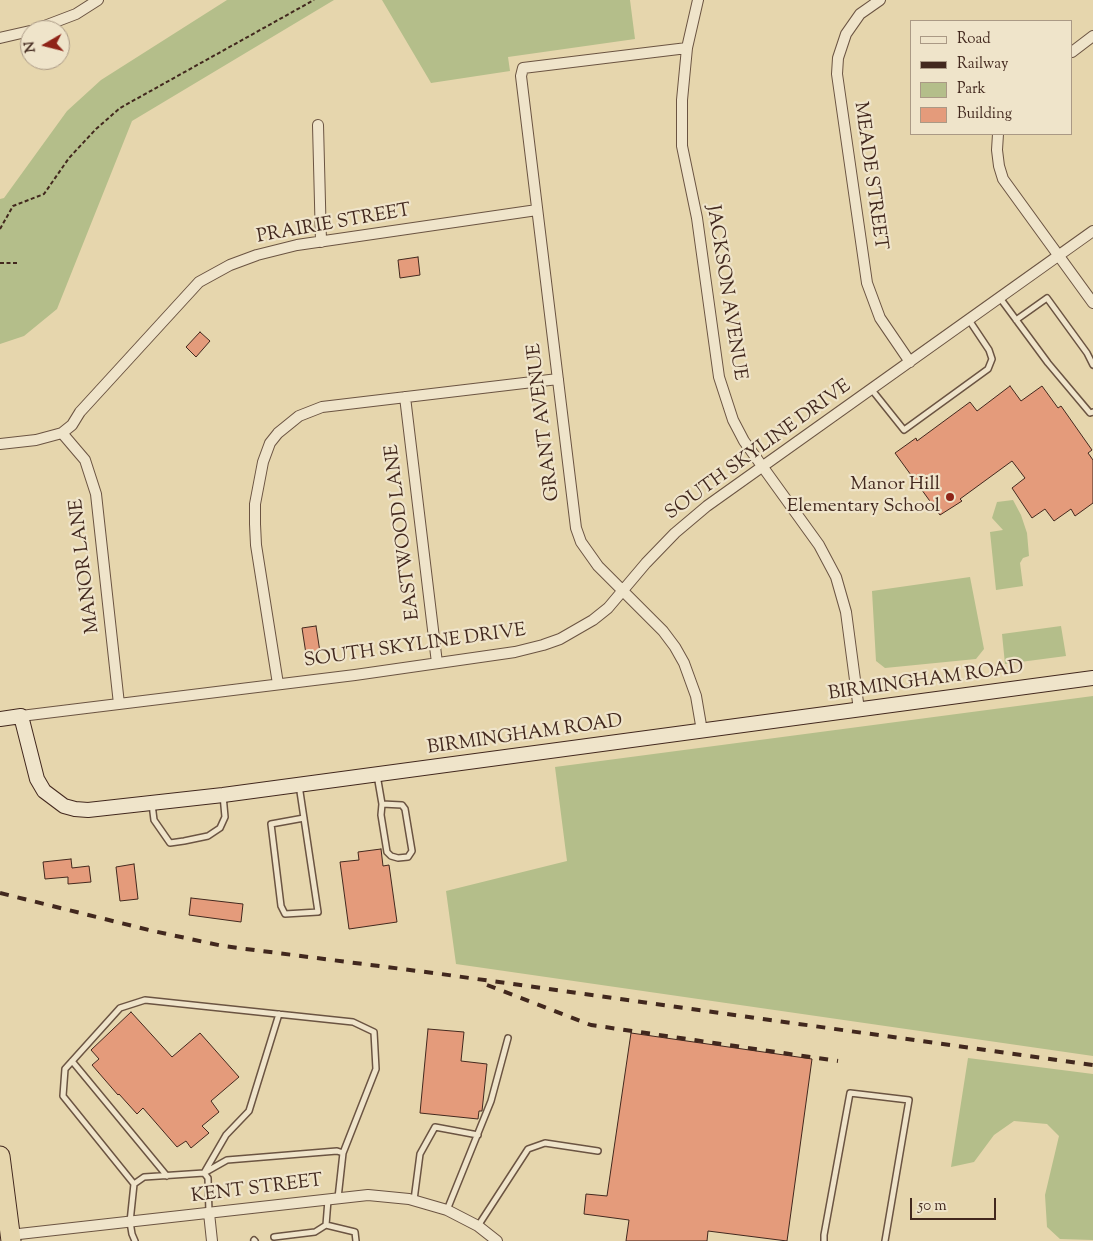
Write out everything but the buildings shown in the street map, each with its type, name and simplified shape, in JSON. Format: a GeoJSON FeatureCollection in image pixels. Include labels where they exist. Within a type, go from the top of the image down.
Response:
{"type":"FeatureCollection","features":[{"type":"Feature","properties":{"kind":"highway"},"geometry":{"type":"LineString","coordinates":[[0,1156],[9,1237]]}},
{"type":"Feature","properties":{"kind":"street","name":"JACKSON AVENUE"},"geometry":{"type":"LineString","coordinates":[[698,0],[687,48],[682,100],[682,146],[697,218],[719,377],[733,420],[744,441],[819,545],[836,577],[846,612],[859,710]]}},
{"type":"Feature","properties":{"kind":"street","name":"MEADE STREET"},"geometry":{"type":"LineString","coordinates":[[880,0],[860,14],[846,34],[838,58],[837,74],[867,283],[880,318],[910,362]]}},
{"type":"Feature","properties":{"kind":"street"},"geometry":{"type":"LineString","coordinates":[[60,20],[76,14],[96,1]]}},
{"type":"Feature","properties":{"kind":"street"},"geometry":{"type":"LineString","coordinates":[[0,38],[20,33]]}},
{"type":"Feature","properties":{"kind":"street"},"geometry":{"type":"LineString","coordinates":[[1073,51],[1093,36]]}},
{"type":"Feature","properties":{"kind":"street","name":"GRANT AVENUE"},"geometry":{"type":"LineString","coordinates":[[687,48],[522,68],[521,76],[576,528],[588,555],[663,631],[684,663],[696,696],[702,731]]}},
{"type":"Feature","properties":{"kind":"street"},"geometry":{"type":"LineString","coordinates":[[318,125],[321,242]]}},
{"type":"Feature","properties":{"kind":"street"},"geometry":{"type":"LineString","coordinates":[[998,135],[997,150],[1003,179],[1093,303]]}},
{"type":"Feature","properties":{"kind":"street","name":"PRAIRIE STREET"},"geometry":{"type":"LineString","coordinates":[[62,432],[72,424],[80,412],[199,282],[243,259],[297,245],[537,210]]}},
{"type":"Feature","properties":{"kind":"street","name":"SOUTH SKYLINE DRIVE"},"geometry":{"type":"LineString","coordinates":[[21,716],[515,652],[560,639],[593,620],[608,608],[646,562],[675,533],[707,506],[1093,231]]}},
{"type":"Feature","properties":{"kind":"street"},"geometry":{"type":"LineString","coordinates":[[278,684],[256,545],[255,504],[263,462],[270,443],[278,433],[300,416],[314,409],[558,379]]}},
{"type":"Feature","properties":{"kind":"street","name":"EASTWOOD LANE"},"geometry":{"type":"LineString","coordinates":[[405,397],[436,663]]}},
{"type":"Feature","properties":{"kind":"street"},"geometry":{"type":"LineString","coordinates":[[0,444],[36,440],[62,432]]}},
{"type":"Feature","properties":{"kind":"street","name":"MANOR LANE"},"geometry":{"type":"LineString","coordinates":[[62,432],[85,460],[96,494],[119,704]]}},
{"type":"Feature","properties":{"kind":"street","name":"BIRMINGHAM ROAD"},"geometry":{"type":"LineString","coordinates":[[21,716],[37,779],[44,791],[64,806],[75,810],[88,810],[223,795],[1093,678]]}},
{"type":"Feature","properties":{"kind":"street"},"geometry":{"type":"LineString","coordinates":[[0,719],[21,716]]}},
{"type":"Feature","properties":{"kind":"street","name":"KENT STREET"},"geometry":{"type":"LineString","coordinates":[[9,1237],[368,1195],[414,1200],[447,1210],[478,1226],[497,1241]]}},
{"type":"Feature","properties":{"kind":"street"},"geometry":{"type":"LineString","coordinates":[[209,1213],[212,1241]]}},
{"type":"Feature","properties":{"kind":"lane"},"geometry":{"type":"LineString","coordinates":[[1000,298],[1048,363],[1090,413],[1093,412]]}},
{"type":"Feature","properties":{"kind":"lane"},"geometry":{"type":"LineString","coordinates":[[1016,320],[1047,298],[1087,353],[1093,365]]}},
{"type":"Feature","properties":{"kind":"lane"},"geometry":{"type":"LineString","coordinates":[[872,390],[904,430],[988,369],[992,359],[989,350],[969,320]]}},
{"type":"Feature","properties":{"kind":"lane"},"geometry":{"type":"LineString","coordinates":[[377,774],[387,852],[398,858],[408,857],[412,851],[406,810],[402,805],[382,804]]}},
{"type":"Feature","properties":{"kind":"lane"},"geometry":{"type":"LineString","coordinates":[[299,785],[304,818],[318,912],[285,914],[280,906],[271,824],[304,818]]}},
{"type":"Feature","properties":{"kind":"lane"},"geometry":{"type":"LineString","coordinates":[[152,803],[154,820],[170,843],[184,842],[208,836],[220,828],[225,817],[223,795]]}},
{"type":"Feature","properties":{"kind":"lane"},"geometry":{"type":"LineString","coordinates":[[135,1241],[130,1222],[134,1184],[63,1096],[65,1069],[120,1008],[145,1000],[353,1022],[374,1032],[376,1069],[343,1153],[326,1225],[315,1232],[274,1237]]}},
{"type":"Feature","properties":{"kind":"lane"},"geometry":{"type":"LineString","coordinates":[[204,1173],[226,1135],[249,1111],[279,1014]]}},
{"type":"Feature","properties":{"kind":"lane"},"geometry":{"type":"LineString","coordinates":[[447,1210],[491,1101],[508,1038]]}},
{"type":"Feature","properties":{"kind":"lane"},"geometry":{"type":"LineString","coordinates":[[72,1061],[166,1176]]}},
{"type":"Feature","properties":{"kind":"lane"},"geometry":{"type":"LineString","coordinates":[[824,1241],[850,1093],[909,1100],[885,1241]]}},
{"type":"Feature","properties":{"kind":"lane"},"geometry":{"type":"LineString","coordinates":[[414,1200],[420,1154],[435,1127],[478,1135]]}},
{"type":"Feature","properties":{"kind":"lane"},"geometry":{"type":"LineString","coordinates":[[478,1226],[528,1149],[545,1143],[598,1151]]}},
{"type":"Feature","properties":{"kind":"lane"},"geometry":{"type":"LineString","coordinates":[[134,1184],[144,1178],[204,1173],[227,1160],[337,1151],[343,1153]]}},
{"type":"Feature","properties":{"kind":"lane"},"geometry":{"type":"LineString","coordinates":[[204,1173],[208,1178],[209,1213]]}},
{"type":"Feature","properties":{"kind":"lane"},"geometry":{"type":"LineString","coordinates":[[326,1225],[355,1232],[356,1241]]}},
{"type":"Feature","properties":{"kind":"path"},"geometry":{"type":"LineString","coordinates":[[0,229],[13,206],[44,194],[69,158],[96,129],[120,108],[314,0]]}},
{"type":"Feature","properties":{"kind":"path"},"geometry":{"type":"LineString","coordinates":[[0,263],[18,263]]}},
{"type":"Feature","properties":{"kind":"green space"},"geometry":{"type":"Polygon","coordinates":[[[227,0],[334,0],[132,121],[57,309],[24,336],[0,344],[0,199],[4,198],[67,111],[101,80],[227,0]]]}},
{"type":"Feature","properties":{"kind":"green space"},"geometry":{"type":"Polygon","coordinates":[[[382,0],[630,0],[635,39],[508,57],[510,71],[431,83],[382,0]]]}},
{"type":"Feature","properties":{"kind":"green space"},"geometry":{"type":"Polygon","coordinates":[[[1013,500],[1021,515],[1027,533],[1029,556],[1023,558],[1020,563],[1023,586],[996,590],[990,532],[1003,530],[992,518],[997,502],[1013,500]]]}},
{"type":"Feature","properties":{"kind":"green space"},"geometry":{"type":"Polygon","coordinates":[[[970,577],[984,649],[976,659],[885,668],[876,661],[872,591],[970,577]]]}},
{"type":"Feature","properties":{"kind":"green space"},"geometry":{"type":"Polygon","coordinates":[[[1061,626],[1066,656],[1005,664],[1002,634],[1061,626]]]}},
{"type":"Feature","properties":{"kind":"green space"},"geometry":{"type":"Polygon","coordinates":[[[1093,696],[1093,1056],[456,964],[446,891],[567,861],[555,767],[1093,696]]]}},
{"type":"Feature","properties":{"kind":"green space"},"geometry":{"type":"Polygon","coordinates":[[[968,1058],[1093,1074],[1093,1240],[1060,1239],[1047,1227],[1045,1195],[1059,1136],[1047,1124],[1014,1121],[994,1135],[974,1162],[951,1167],[968,1058]]]}},
{"type":"Feature","properties":{"kind":"railway"},"geometry":{"type":"LineString","coordinates":[[0,893],[153,931],[223,946],[441,974],[1093,1065]]}},
{"type":"Feature","properties":{"kind":"railway"},"geometry":{"type":"LineString","coordinates":[[487,985],[591,1025],[838,1061]]}},
{"type":"Feature","properties":{"kind":"place","name":"Manor Hill Elementary School"},"geometry":{"type":"Point","coordinates":[950,497]}}]}
